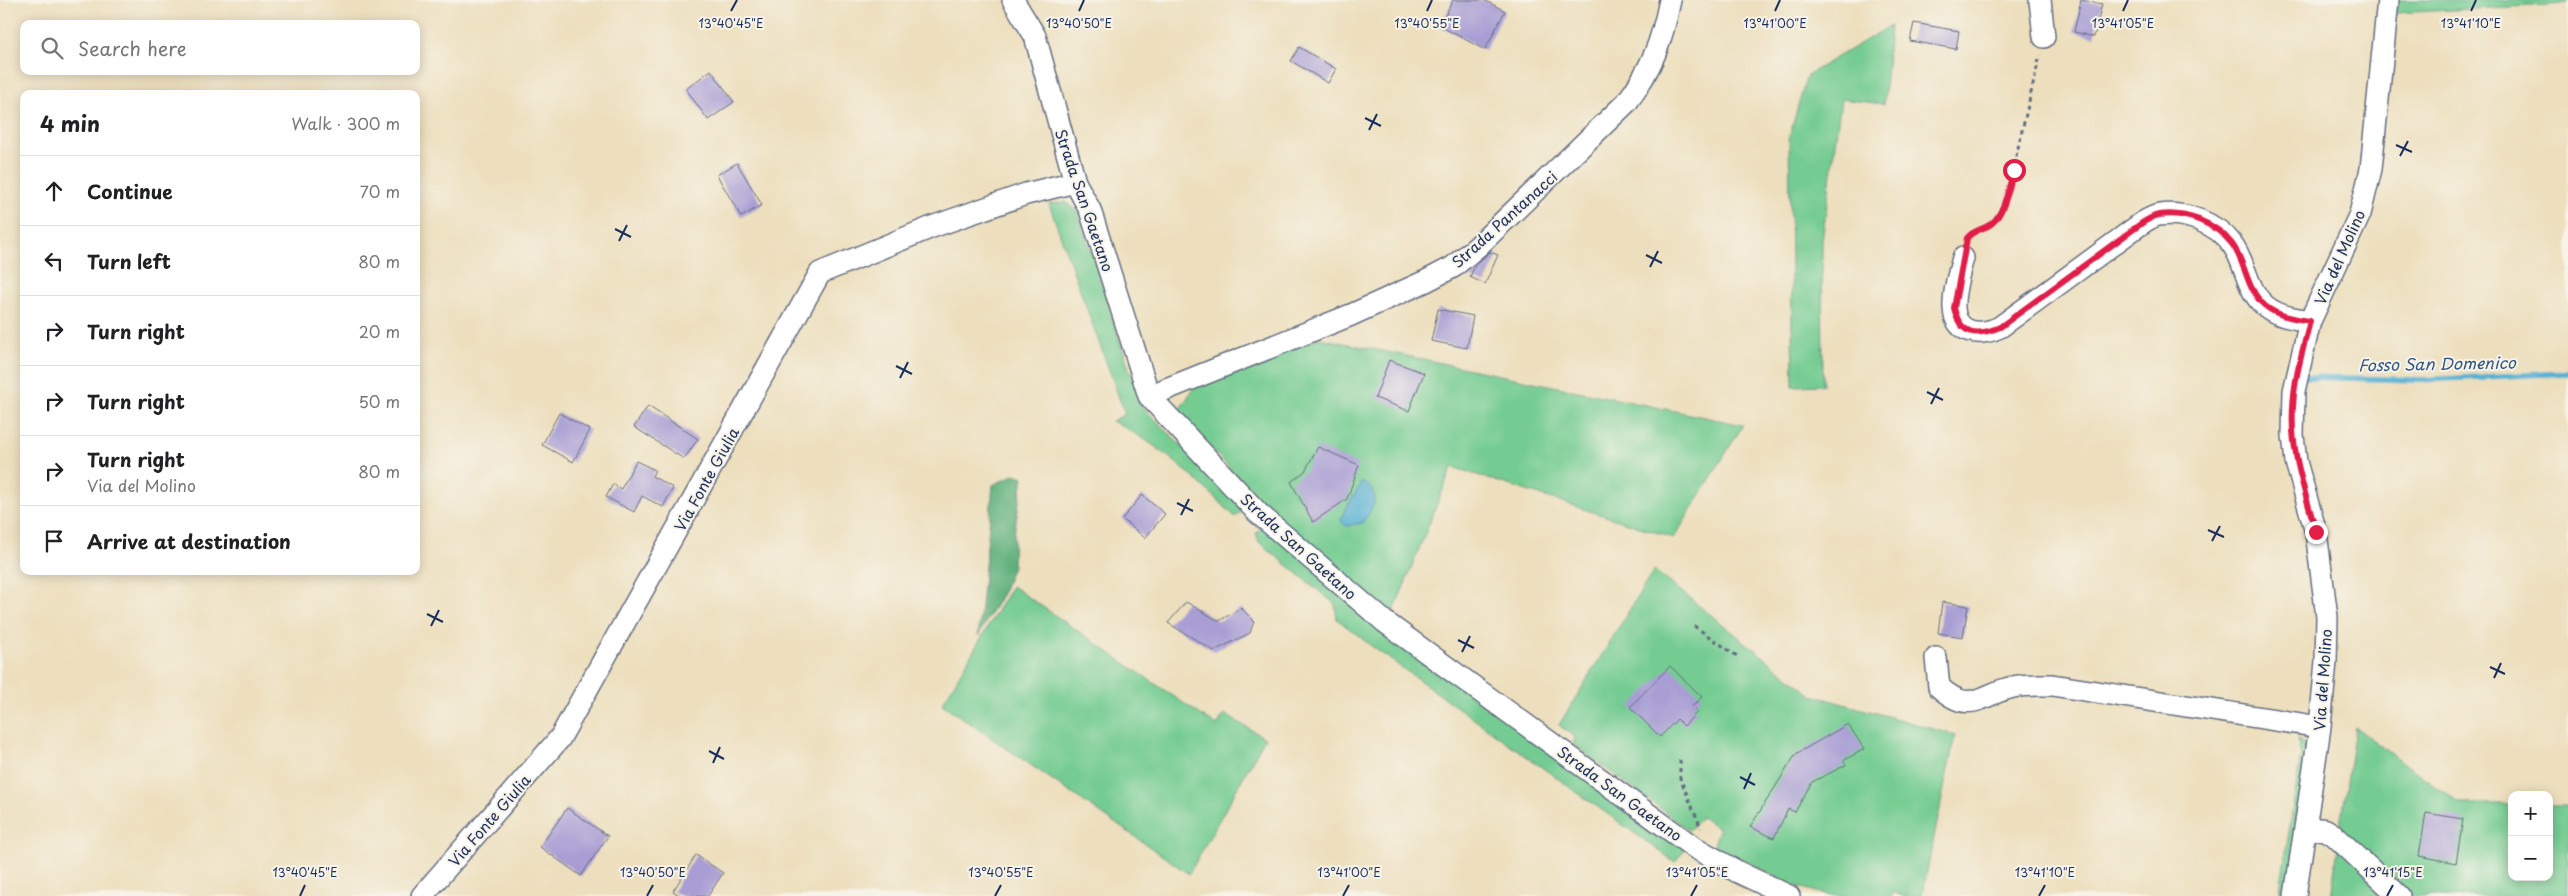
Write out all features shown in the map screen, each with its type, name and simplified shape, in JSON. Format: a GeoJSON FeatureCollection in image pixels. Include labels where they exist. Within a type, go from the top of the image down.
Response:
{"type":"FeatureCollection","features":[{"type":"Feature","properties":{"kind":"street","name":"Strada San Gaetano"},"geometry":{"type":"LineString","coordinates":[[1013,0],[1034,36],[1075,182],[1090,210],[1149,396],[1258,513],[1385,622],[1692,846],[1738,872],[1789,896]]}},
{"type":"Feature","properties":{"kind":"street","name":"Strada Pantanacci"},"geometry":{"type":"LineString","coordinates":[[1149,396],[1351,315],[1453,267],[1506,220],[1627,102],[1644,80],[1656,56],[1670,0]]}},
{"type":"Feature","properties":{"kind":"street"},"geometry":{"type":"LineString","coordinates":[[2040,0],[2044,37]]}},
{"type":"Feature","properties":{"kind":"street","name":"Via del Molino"},"geometry":{"type":"LineString","coordinates":[[2295,896],[2320,727],[2326,661],[2326,617],[2316,532],[2296,462],[2293,435],[2294,391],[2310,321],[2360,214],[2370,169],[2388,0]]}},
{"type":"Feature","properties":{"kind":"street","name":"Via Fonte Giulia"},"geometry":{"type":"LineString","coordinates":[[422,896],[560,738],[820,273],[932,227],[1026,194],[1075,182]]}},
{"type":"Feature","properties":{"kind":"street"},"geometry":{"type":"LineString","coordinates":[[1962,258],[1954,308],[1956,319],[1965,330],[1976,333],[1988,332],[2000,327],[2142,223],[2157,215],[2191,217],[2215,228],[2232,244],[2252,290],[2272,312],[2310,321]]}},
{"type":"Feature","properties":{"kind":"street"},"geometry":{"type":"LineString","coordinates":[[1936,658],[1939,687],[1948,695],[1960,700],[1972,702],[1981,700],[2013,687],[2052,685],[2320,727]]}},
{"type":"Feature","properties":{"kind":"street"},"geometry":{"type":"LineString","coordinates":[[2305,827],[2326,830],[2334,835],[2399,896]]}},
{"type":"Feature","properties":{"kind":"path"},"geometry":{"type":"LineString","coordinates":[[1962,258],[1967,238],[1975,230],[1990,225],[1999,213],[2007,194],[2044,37]]}},
{"type":"Feature","properties":{"kind":"path"},"geometry":{"type":"LineString","coordinates":[[1694,626],[1736,656]]}},
{"type":"Feature","properties":{"kind":"path"},"geometry":{"type":"LineString","coordinates":[[1680,760],[1680,778],[1704,833]]}},
{"type":"Feature","properties":{"kind":"green space"},"geometry":{"type":"Polygon","coordinates":[[[2397,0],[2568,0],[2568,4],[2395,13],[2397,0]]]}},
{"type":"Feature","properties":{"kind":"green space"},"geometry":{"type":"Polygon","coordinates":[[[1890,26],[1884,104],[1841,99],[1822,241],[1823,385],[1793,386],[1789,138],[1807,75],[1890,26]]]}},
{"type":"Feature","properties":{"kind":"green space"},"geometry":{"type":"Polygon","coordinates":[[[1066,202],[1078,213],[1141,405],[1244,509],[1235,517],[1192,476],[1162,452],[1130,430],[1112,421],[1125,414],[1049,204],[1066,202]]]}},
{"type":"Feature","properties":{"kind":"green space"},"geometry":{"type":"Polygon","coordinates":[[[1319,338],[1743,425],[1674,538],[1452,467],[1392,616],[1266,506],[1177,413],[1196,385],[1319,338]]]}},
{"type":"Feature","properties":{"kind":"green space"},"geometry":{"type":"Polygon","coordinates":[[[1015,474],[1023,477],[1014,534],[1013,566],[1004,590],[978,636],[993,485],[1015,474]]]}},
{"type":"Feature","properties":{"kind":"green space"},"geometry":{"type":"Polygon","coordinates":[[[1263,526],[1685,849],[1675,862],[1374,648],[1337,619],[1335,604],[1259,542],[1256,533],[1263,526]]]}},
{"type":"Feature","properties":{"kind":"green space"},"geometry":{"type":"Polygon","coordinates":[[[1654,570],[1812,695],[1955,735],[1922,896],[1902,896],[1893,892],[1892,896],[1831,896],[1792,885],[1714,845],[1719,829],[1702,817],[1689,830],[1573,744],[1575,738],[1559,725],[1654,570]]]}},
{"type":"Feature","properties":{"kind":"green space"},"geometry":{"type":"Polygon","coordinates":[[[1012,586],[1217,726],[1224,714],[1265,738],[1189,874],[942,704],[1012,586]]]}},
{"type":"Feature","properties":{"kind":"green space"},"geometry":{"type":"Polygon","coordinates":[[[2355,727],[2460,804],[2508,804],[2508,881],[2553,881],[2553,805],[2568,805],[2568,896],[2331,896],[2355,727]]]}},
{"type":"Feature","properties":{"kind":"green space"},"geometry":{"type":"Polygon","coordinates":[[[2297,739],[2308,747],[2287,896],[2279,896],[2301,755],[2297,739]]]}},
{"type":"Feature","properties":{"kind":"water"},"geometry":{"type":"Polygon","coordinates":[[[1361,482],[1372,490],[1374,495],[1373,506],[1362,523],[1346,526],[1341,521],[1347,506],[1361,482]]]}},
{"type":"Feature","properties":{"kind":"building"},"geometry":{"type":"Polygon","coordinates":[[[1453,0],[1484,0],[1505,11],[1485,50],[1440,26],[1453,0]]]}},
{"type":"Feature","properties":{"kind":"building"},"geometry":{"type":"Polygon","coordinates":[[[2081,0],[2102,4],[2094,37],[2074,32],[2081,0]]]}},
{"type":"Feature","properties":{"kind":"building"},"geometry":{"type":"Polygon","coordinates":[[[1914,23],[1959,31],[1956,49],[1910,41],[1914,23]]]}},
{"type":"Feature","properties":{"kind":"building"},"geometry":{"type":"Polygon","coordinates":[[[1299,47],[1336,69],[1328,83],[1291,61],[1299,47]]]}},
{"type":"Feature","properties":{"kind":"building"},"geometry":{"type":"Polygon","coordinates":[[[711,70],[734,102],[708,120],[686,89],[711,70]]]}},
{"type":"Feature","properties":{"kind":"building"},"geometry":{"type":"Polygon","coordinates":[[[737,163],[762,205],[741,217],[717,175],[737,163]]]}},
{"type":"Feature","properties":{"kind":"building"},"geometry":{"type":"Polygon","coordinates":[[[1490,252],[1498,255],[1485,284],[1470,277],[1475,265],[1490,252]]]}},
{"type":"Feature","properties":{"kind":"building"},"geometry":{"type":"Polygon","coordinates":[[[1438,309],[1473,316],[1467,348],[1431,341],[1438,309]]]}},
{"type":"Feature","properties":{"kind":"building"},"geometry":{"type":"Polygon","coordinates":[[[1389,360],[1424,373],[1409,411],[1375,398],[1389,360]]]}},
{"type":"Feature","properties":{"kind":"building"},"geometry":{"type":"Polygon","coordinates":[[[648,406],[698,439],[684,459],[634,427],[648,406]]]}},
{"type":"Feature","properties":{"kind":"building"},"geometry":{"type":"Polygon","coordinates":[[[559,413],[590,430],[573,462],[542,445],[559,413]]]}},
{"type":"Feature","properties":{"kind":"building"},"geometry":{"type":"Polygon","coordinates":[[[1318,447],[1359,465],[1347,499],[1313,522],[1291,482],[1305,471],[1318,447]]]}},
{"type":"Feature","properties":{"kind":"building"},"geometry":{"type":"Polygon","coordinates":[[[636,461],[655,470],[652,476],[673,488],[663,507],[642,496],[634,512],[606,497],[613,484],[621,489],[636,461]]]}},
{"type":"Feature","properties":{"kind":"building"},"geometry":{"type":"Polygon","coordinates":[[[1142,495],[1165,514],[1145,538],[1122,519],[1142,495]]]}},
{"type":"Feature","properties":{"kind":"building"},"geometry":{"type":"Polygon","coordinates":[[[1186,602],[1219,621],[1241,608],[1254,621],[1250,633],[1214,651],[1168,623],[1186,602]]]}},
{"type":"Feature","properties":{"kind":"building"},"geometry":{"type":"Polygon","coordinates":[[[1942,602],[1968,606],[1963,637],[1938,633],[1942,602]]]}},
{"type":"Feature","properties":{"kind":"building"},"geometry":{"type":"Polygon","coordinates":[[[1670,666],[1702,697],[1692,707],[1697,712],[1684,726],[1677,719],[1660,737],[1630,707],[1670,666]]]}},
{"type":"Feature","properties":{"kind":"building"},"geometry":{"type":"Polygon","coordinates":[[[1848,724],[1864,749],[1843,761],[1846,765],[1812,782],[1795,812],[1788,809],[1774,838],[1750,827],[1796,754],[1848,724]]]}},
{"type":"Feature","properties":{"kind":"building"},"geometry":{"type":"Polygon","coordinates":[[[567,808],[608,836],[581,876],[540,847],[567,808]]]}},
{"type":"Feature","properties":{"kind":"building"},"geometry":{"type":"Polygon","coordinates":[[[2426,813],[2463,819],[2456,863],[2419,856],[2426,813]]]}},
{"type":"Feature","properties":{"kind":"building"},"geometry":{"type":"Polygon","coordinates":[[[696,855],[723,873],[708,896],[681,896],[673,891],[696,855]]]}},
{"type":"Feature","properties":{"kind":"waterway","name":"Fosso San Domenico"},"geometry":{"type":"LineString","coordinates":[[2306,377],[2419,380],[2568,373]]}},
{"type":"Feature","properties":{"kind":"route"},"geometry":{"type":"LineString","coordinates":[[2014,170],[1999,213],[1990,225],[1975,230],[1967,238],[1954,308],[1956,319],[1965,330],[1976,333],[1988,332],[2000,327],[2142,223],[2157,215],[2175,214],[2191,217],[2215,228],[2232,244],[2252,290],[2261,302],[2272,312],[2310,321],[2294,391],[2292,409],[2296,462],[2316,532]]}}]}
